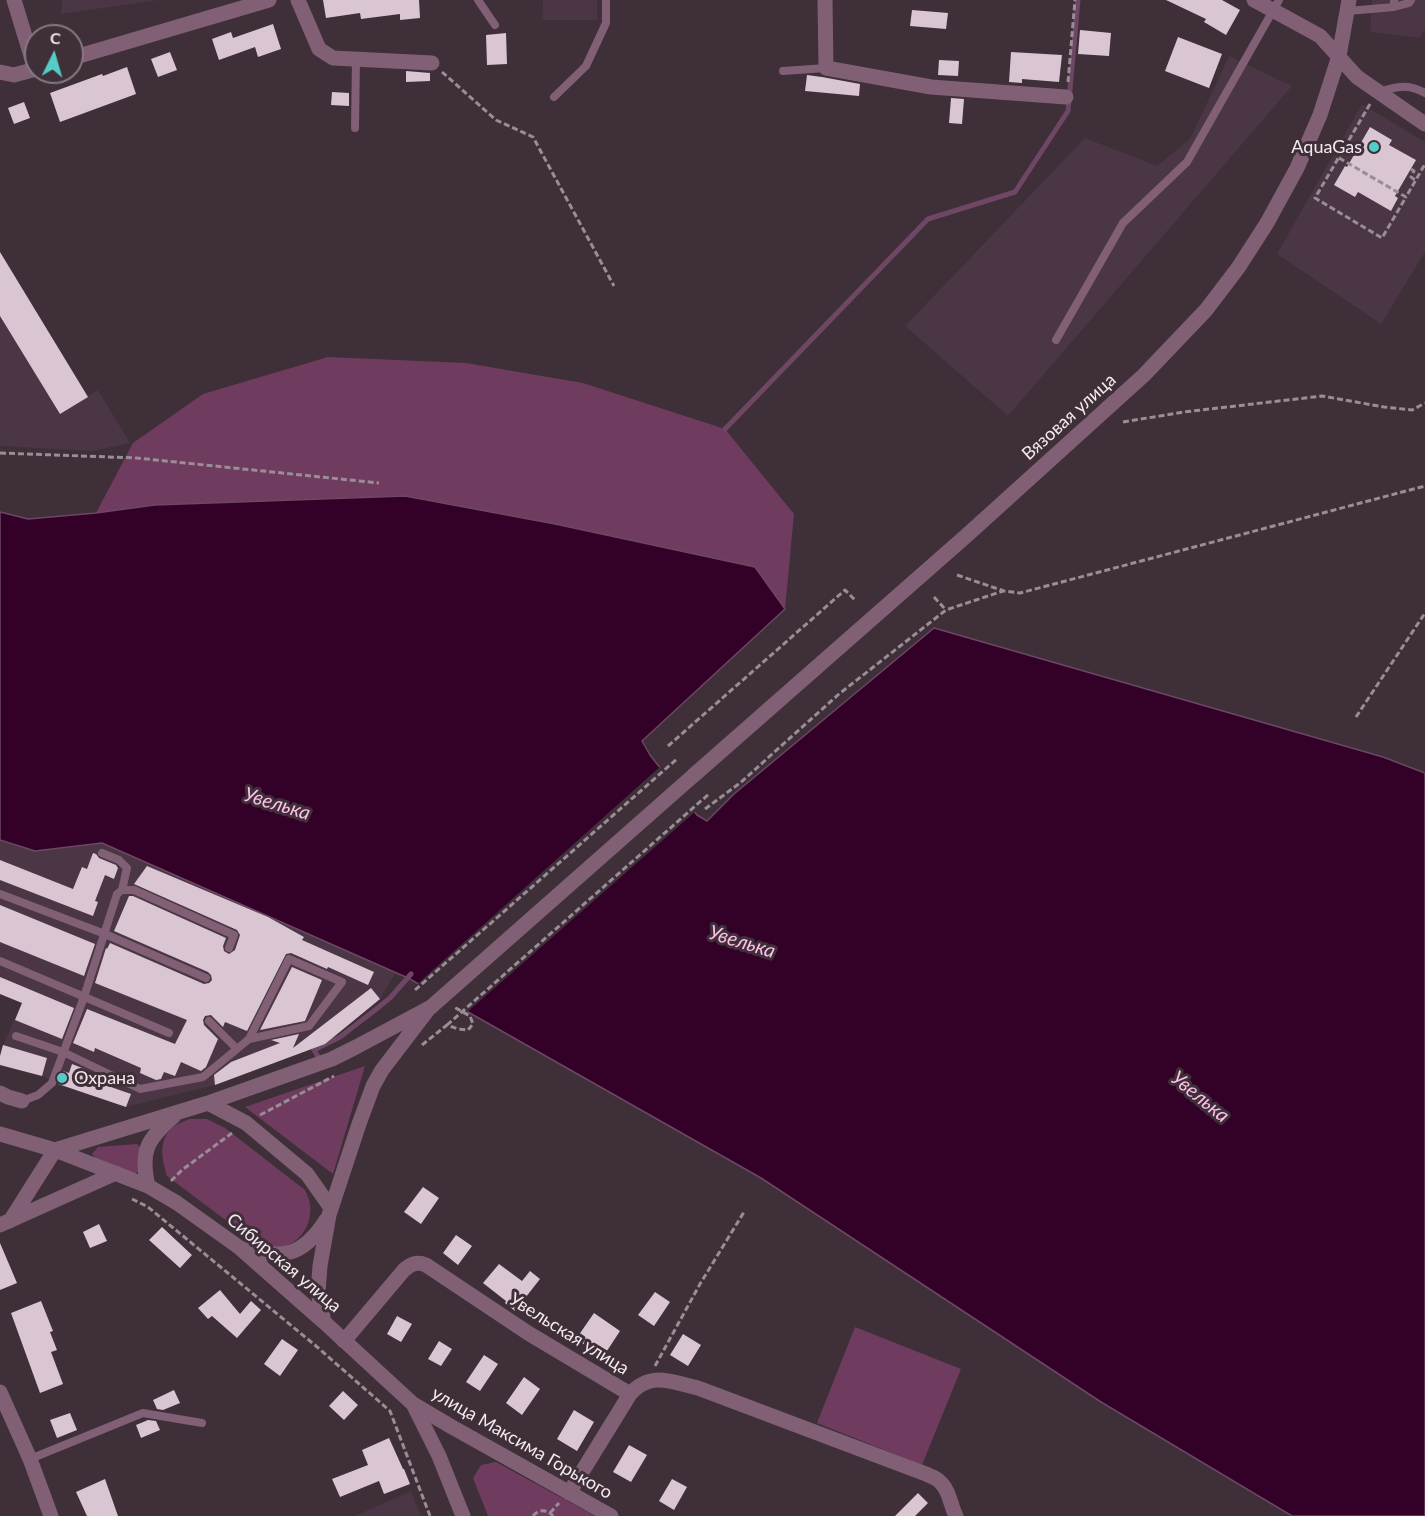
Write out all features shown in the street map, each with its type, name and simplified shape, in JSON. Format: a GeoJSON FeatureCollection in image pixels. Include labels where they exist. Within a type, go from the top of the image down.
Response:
{"type":"FeatureCollection","features":[{"type":"Feature","properties":{"kind":"street"},"geometry":{"type":"LineString","coordinates":[[14,0],[24,33]]}},
{"type":"Feature","properties":{"kind":"street"},"geometry":{"type":"LineString","coordinates":[[84,54],[269,0]]}},
{"type":"Feature","properties":{"kind":"street"},"geometry":{"type":"LineString","coordinates":[[298,0],[319,49],[333,58],[432,63]]}},
{"type":"Feature","properties":{"kind":"street"},"geometry":{"type":"LineString","coordinates":[[825,0],[826,68],[931,87],[1066,97]]}},
{"type":"Feature","properties":{"kind":"street"},"geometry":{"type":"LineString","coordinates":[[1254,0],[1276,5],[1320,36],[1357,77],[1425,124]]}},
{"type":"Feature","properties":{"kind":"street","name":"Вязовая улица"},"geometry":{"type":"LineString","coordinates":[[431,1007],[966,536],[1135,384],[1206,310],[1250,250],[1297,168],[1320,115],[1339,56],[1348,6]]}},
{"type":"Feature","properties":{"kind":"street"},"geometry":{"type":"LineString","coordinates":[[0,72],[14,75],[24,72]]}},
{"type":"Feature","properties":{"kind":"street"},"geometry":{"type":"LineString","coordinates":[[5,1223],[55,1150],[208,1103],[332,1059],[431,1007]]}},
{"type":"Feature","properties":{"kind":"street"},"geometry":{"type":"LineString","coordinates":[[324,1322],[318,1292],[320,1266],[330,1211],[359,1124],[373,1086],[382,1070],[431,1007]]}},
{"type":"Feature","properties":{"kind":"street"},"geometry":{"type":"LineString","coordinates":[[0,1093],[22,1101]]}},
{"type":"Feature","properties":{"kind":"street"},"geometry":{"type":"LineString","coordinates":[[208,1103],[246,1123],[307,1174],[330,1211]]}},
{"type":"Feature","properties":{"kind":"street"},"geometry":{"type":"LineString","coordinates":[[154,1189],[144,1169],[146,1151],[158,1130],[181,1111]]}},
{"type":"Feature","properties":{"kind":"street","name":"Сибирская улица"},"geometry":{"type":"LineString","coordinates":[[0,1134],[55,1150],[154,1189],[240,1248],[413,1404],[439,1456],[463,1516]]}},
{"type":"Feature","properties":{"kind":"street"},"geometry":{"type":"LineString","coordinates":[[5,1223],[116,1173]]}},
{"type":"Feature","properties":{"kind":"street"},"geometry":{"type":"LineString","coordinates":[[240,1248],[263,1254],[279,1255],[293,1252],[317,1234],[330,1211]]}},
{"type":"Feature","properties":{"kind":"street","name":"Увельская улица"},"geometry":{"type":"LineString","coordinates":[[344,1341],[404,1270],[415,1263],[421,1263],[528,1333],[630,1394],[646,1381],[662,1379],[698,1388],[926,1474],[939,1481],[948,1492],[956,1516]]}},
{"type":"Feature","properties":{"kind":"street"},"geometry":{"type":"LineString","coordinates":[[0,1392],[30,1459],[51,1516]]}},
{"type":"Feature","properties":{"kind":"street"},"geometry":{"type":"LineString","coordinates":[[569,1493],[630,1394]]}},
{"type":"Feature","properties":{"kind":"street","name":"улица Максима Горького"},"geometry":{"type":"LineString","coordinates":[[413,1404],[611,1516]]}},
{"type":"Feature","properties":{"kind":"lane"},"geometry":{"type":"LineString","coordinates":[[478,0],[495,25]]}},
{"type":"Feature","properties":{"kind":"lane"},"geometry":{"type":"LineString","coordinates":[[554,97],[586,66],[606,23],[606,0]]}},
{"type":"Feature","properties":{"kind":"lane"},"geometry":{"type":"LineString","coordinates":[[1348,6],[1409,3],[1411,0]]}},
{"type":"Feature","properties":{"kind":"lane"},"geometry":{"type":"LineString","coordinates":[[1056,340],[1123,223],[1186,162],[1276,5]]}},
{"type":"Feature","properties":{"kind":"lane"},"geometry":{"type":"LineString","coordinates":[[355,128],[356,58]]}},
{"type":"Feature","properties":{"kind":"lane"},"geometry":{"type":"LineString","coordinates":[[783,71],[826,68]]}},
{"type":"Feature","properties":{"kind":"lane"},"geometry":{"type":"LineString","coordinates":[[1377,92],[1401,86],[1425,93]]}},
{"type":"Feature","properties":{"kind":"lane"},"geometry":{"type":"LineString","coordinates":[[102,853],[119,860],[127,868],[123,890]]}},
{"type":"Feature","properties":{"kind":"lane"},"geometry":{"type":"LineString","coordinates":[[22,1101],[38,1095],[52,1083],[84,996],[117,894],[123,890],[134,890],[234,935],[229,948]]}},
{"type":"Feature","properties":{"kind":"lane"},"geometry":{"type":"LineString","coordinates":[[0,894],[105,934],[206,978]]}},
{"type":"Feature","properties":{"kind":"lane"},"geometry":{"type":"LineString","coordinates":[[16,1036],[63,1052],[140,1089],[203,1077],[249,1040],[309,1026],[342,982],[289,959],[249,1040]]}},
{"type":"Feature","properties":{"kind":"lane"},"geometry":{"type":"LineString","coordinates":[[0,961],[169,1033]]}},
{"type":"Feature","properties":{"kind":"lane"},"geometry":{"type":"LineString","coordinates":[[209,1021],[237,1049]]}},
{"type":"Feature","properties":{"kind":"lane"},"geometry":{"type":"LineString","coordinates":[[30,1459],[143,1413],[202,1422]]}},
{"type":"Feature","properties":{"kind":"path"},"geometry":{"type":"LineString","coordinates":[[1066,97],[1075,0]]}},
{"type":"Feature","properties":{"kind":"path"},"geometry":{"type":"LineString","coordinates":[[432,63],[496,120],[533,137],[614,286]]}},
{"type":"Feature","properties":{"kind":"path"},"geometry":{"type":"LineString","coordinates":[[1368,108],[1315,198],[1382,238],[1425,164]]}},
{"type":"Feature","properties":{"kind":"path"},"geometry":{"type":"LineString","coordinates":[[1339,158],[1406,197]]}},
{"type":"Feature","properties":{"kind":"path"},"geometry":{"type":"LineString","coordinates":[[1411,169],[1414,171],[1410,177],[1416,180]]}},
{"type":"Feature","properties":{"kind":"path"},"geometry":{"type":"LineString","coordinates":[[1123,422],[1184,412],[1322,396],[1412,410],[1425,403]]}},
{"type":"Feature","properties":{"kind":"path"},"geometry":{"type":"LineString","coordinates":[[0,453],[137,458],[379,483]]}},
{"type":"Feature","properties":{"kind":"path"},"geometry":{"type":"LineString","coordinates":[[957,575],[1004,591],[1020,593],[1425,486]]}},
{"type":"Feature","properties":{"kind":"path"},"geometry":{"type":"LineString","coordinates":[[668,746],[845,590],[856,601]]}},
{"type":"Feature","properties":{"kind":"path"},"geometry":{"type":"LineString","coordinates":[[705,809],[740,783],[839,694],[946,610],[1004,591]]}},
{"type":"Feature","properties":{"kind":"path"},"geometry":{"type":"LineString","coordinates":[[934,597],[946,610]]}},
{"type":"Feature","properties":{"kind":"path"},"geometry":{"type":"LineString","coordinates":[[1356,717],[1425,612]]}},
{"type":"Feature","properties":{"kind":"path"},"geometry":{"type":"LineString","coordinates":[[415,990],[678,758]]}},
{"type":"Feature","properties":{"kind":"path"},"geometry":{"type":"LineString","coordinates":[[418,1048],[710,793]]}},
{"type":"Feature","properties":{"kind":"path"},"geometry":{"type":"LineString","coordinates":[[447,1025],[468,1030],[472,1024],[470,1016],[450,1005]]}},
{"type":"Feature","properties":{"kind":"path"},"geometry":{"type":"LineString","coordinates":[[148,1208],[154,1189],[246,1123],[340,1073]]}},
{"type":"Feature","properties":{"kind":"path"},"geometry":{"type":"LineString","coordinates":[[132,1199],[148,1208],[316,1346],[390,1411],[430,1516]]}},
{"type":"Feature","properties":{"kind":"path"},"geometry":{"type":"LineString","coordinates":[[646,1381],[700,1284],[744,1212]]}},
{"type":"Feature","properties":{"kind":"path"},"geometry":{"type":"LineString","coordinates":[[533,1516],[543,1511],[553,1516]]}},
{"type":"Feature","properties":{"kind":"shaded area"},"geometry":{"type":"Polygon","coordinates":[[[62,0],[159,0],[61,14],[62,0]]]}},
{"type":"Feature","properties":{"kind":"shaded area"},"geometry":{"type":"Polygon","coordinates":[[[543,0],[597,0],[597,20],[542,20],[543,0]]]}},
{"type":"Feature","properties":{"kind":"shaded area"},"geometry":{"type":"Polygon","coordinates":[[[1372,0],[1425,0],[1425,29],[1420,38],[1370,32],[1372,0]]]}},
{"type":"Feature","properties":{"kind":"shaded area"},"geometry":{"type":"Polygon","coordinates":[[[1229,56],[1292,86],[1008,416],[905,326],[1085,138],[1157,166],[1190,139],[1229,56]]]}},
{"type":"Feature","properties":{"kind":"shaded area"},"geometry":{"type":"Polygon","coordinates":[[[1362,104],[1425,142],[1425,252],[1381,324],[1277,254],[1362,104]]]}},
{"type":"Feature","properties":{"kind":"shaded area"},"geometry":{"type":"Polygon","coordinates":[[[0,252],[88,396],[98,390],[130,443],[93,451],[0,446],[0,252]]]}},
{"type":"Feature","properties":{"kind":"shaded area"},"geometry":{"type":"Polygon","coordinates":[[[328,357],[466,363],[583,383],[725,429],[794,514],[785,609],[755,567],[555,524],[405,496],[155,505],[96,513],[133,443],[203,394],[328,357]]]}},
{"type":"Feature","properties":{"kind":"shaded area"},"geometry":{"type":"Polygon","coordinates":[[[0,840],[35,851],[102,843],[396,972],[380,999],[325,1044],[215,1085],[126,1107],[42,1076],[0,1065],[3,1045],[22,1003],[0,994],[0,840]]]}},
{"type":"Feature","properties":{"kind":"shaded area"},"geometry":{"type":"Polygon","coordinates":[[[365,1066],[333,1174],[245,1107],[365,1066]]]}},
{"type":"Feature","properties":{"kind":"shaded area"},"geometry":{"type":"Polygon","coordinates":[[[189,1119],[207,1119],[225,1128],[305,1190],[310,1204],[309,1220],[297,1239],[283,1247],[260,1246],[167,1176],[163,1158],[164,1140],[173,1127],[189,1119]]]}},
{"type":"Feature","properties":{"kind":"shaded area"},"geometry":{"type":"Polygon","coordinates":[[[137,1144],[143,1150],[139,1172],[133,1174],[97,1160],[92,1154],[98,1147],[137,1144]]]}},
{"type":"Feature","properties":{"kind":"shaded area"},"geometry":{"type":"Polygon","coordinates":[[[855,1327],[961,1369],[922,1465],[817,1423],[855,1327]]]}},
{"type":"Feature","properties":{"kind":"shaded area"},"geometry":{"type":"Polygon","coordinates":[[[496,1462],[595,1516],[488,1516],[473,1478],[481,1465],[496,1462]]]}},
{"type":"Feature","properties":{"kind":"shaded area"},"geometry":{"type":"Polygon","coordinates":[[[411,1491],[421,1516],[355,1516],[411,1491]]]}},
{"type":"Feature","properties":{"kind":"water","name":"Увелька"},"geometry":{"type":"Polygon","coordinates":[[[405,496],[555,524],[755,567],[785,609],[642,741],[650,755],[697,815],[707,821],[734,794],[934,628],[1383,757],[1425,773],[1425,1516],[1292,1516],[1101,1402],[761,1178],[408,978],[102,843],[35,851],[0,840],[0,512],[28,519],[155,505],[405,496]]]}},
{"type":"Feature","properties":{"kind":"pier"},"geometry":{"type":"Polygon","coordinates":[[[662,765],[697,810],[465,1014],[415,986],[662,765]]]}},
{"type":"Feature","properties":{"kind":"building"},"geometry":{"type":"Polygon","coordinates":[[[323,0],[419,0],[420,18],[400,20],[400,14],[361,19],[360,13],[326,18],[323,0]]]}},
{"type":"Feature","properties":{"kind":"building"},"geometry":{"type":"Polygon","coordinates":[[[1166,0],[1222,0],[1240,10],[1226,35],[1204,22],[1206,19],[1166,0]]]}},
{"type":"Feature","properties":{"kind":"building"},"geometry":{"type":"Polygon","coordinates":[[[912,10],[948,13],[946,29],[910,26],[912,10]]]}},
{"type":"Feature","properties":{"kind":"building"},"geometry":{"type":"Polygon","coordinates":[[[273,24],[281,49],[258,57],[255,47],[219,60],[212,39],[231,32],[233,38],[273,24]]]}},
{"type":"Feature","properties":{"kind":"building"},"geometry":{"type":"Polygon","coordinates":[[[1080,30],[1111,33],[1109,56],[1078,54],[1080,30]]]}},
{"type":"Feature","properties":{"kind":"building"},"geometry":{"type":"Polygon","coordinates":[[[506,33],[507,64],[487,65],[486,35],[506,33]]]}},
{"type":"Feature","properties":{"kind":"building"},"geometry":{"type":"Polygon","coordinates":[[[1178,37],[1222,54],[1209,88],[1165,71],[1178,37]]]}},
{"type":"Feature","properties":{"kind":"building"},"geometry":{"type":"Polygon","coordinates":[[[170,52],[177,70],[158,77],[151,59],[170,52]]]}},
{"type":"Feature","properties":{"kind":"building"},"geometry":{"type":"Polygon","coordinates":[[[1011,52],[1062,55],[1059,82],[1022,79],[1022,83],[1009,82],[1011,52]]]}},
{"type":"Feature","properties":{"kind":"building"},"geometry":{"type":"Polygon","coordinates":[[[939,60],[959,61],[958,76],[938,75],[939,60]]]}},
{"type":"Feature","properties":{"kind":"building"},"geometry":{"type":"Polygon","coordinates":[[[127,67],[136,94],[60,122],[50,93],[75,84],[84,84],[84,81],[102,74],[103,76],[127,67]]]}},
{"type":"Feature","properties":{"kind":"building"},"geometry":{"type":"Polygon","coordinates":[[[406,71],[430,73],[430,81],[406,82],[406,71]]]}},
{"type":"Feature","properties":{"kind":"building"},"geometry":{"type":"Polygon","coordinates":[[[807,75],[860,84],[859,96],[805,91],[807,75]]]}},
{"type":"Feature","properties":{"kind":"building"},"geometry":{"type":"Polygon","coordinates":[[[332,92],[349,93],[349,106],[331,105],[332,92]]]}},
{"type":"Feature","properties":{"kind":"building"},"geometry":{"type":"Polygon","coordinates":[[[951,98],[964,99],[962,124],[949,123],[951,98]]]}},
{"type":"Feature","properties":{"kind":"building"},"geometry":{"type":"Polygon","coordinates":[[[24,102],[30,118],[14,124],[8,108],[24,102]]]}},
{"type":"Feature","properties":{"kind":"building"},"geometry":{"type":"Polygon","coordinates":[[[1370,127],[1392,140],[1389,145],[1416,160],[1395,196],[1398,198],[1391,211],[1358,192],[1355,197],[1334,185],[1370,127]]]}},
{"type":"Feature","properties":{"kind":"building"},"geometry":{"type":"Polygon","coordinates":[[[0,252],[88,397],[60,414],[0,316],[0,252]]]}},
{"type":"Feature","properties":{"kind":"building"},"geometry":{"type":"Polygon","coordinates":[[[93,853],[118,868],[114,879],[105,875],[95,901],[98,902],[93,916],[0,880],[0,860],[73,889],[82,867],[87,869],[93,853]]]}},
{"type":"Feature","properties":{"kind":"building"},"geometry":{"type":"Polygon","coordinates":[[[147,866],[268,917],[304,937],[302,940],[374,972],[368,985],[291,953],[286,954],[247,1031],[225,1022],[223,1027],[211,1015],[205,1016],[204,1025],[218,1039],[206,1067],[201,1071],[181,1062],[175,1076],[164,1072],[161,1079],[156,1080],[140,1073],[141,1068],[95,1048],[94,1052],[73,1043],[87,1009],[175,1044],[187,1020],[95,983],[106,948],[110,943],[204,984],[212,980],[208,972],[114,931],[129,896],[226,938],[224,951],[229,954],[235,950],[240,935],[237,930],[134,884],[147,866]]]}},
{"type":"Feature","properties":{"kind":"building"},"geometry":{"type":"Polygon","coordinates":[[[0,905],[95,944],[84,976],[0,942],[0,905]]]}},
{"type":"Feature","properties":{"kind":"building"},"geometry":{"type":"Polygon","coordinates":[[[292,967],[322,980],[305,1021],[260,1030],[292,967]]]}},
{"type":"Feature","properties":{"kind":"building"},"geometry":{"type":"Polygon","coordinates":[[[0,977],[74,1008],[62,1039],[15,1020],[22,1003],[0,994],[0,977]]]}},
{"type":"Feature","properties":{"kind":"building"},"geometry":{"type":"Polygon","coordinates":[[[371,988],[380,999],[325,1044],[215,1085],[214,1075],[231,1062],[280,1043],[271,1040],[299,1034],[293,1048],[371,988]]]}},
{"type":"Feature","properties":{"kind":"building"},"geometry":{"type":"Polygon","coordinates":[[[3,1045],[47,1058],[42,1076],[0,1065],[3,1045]]]}},
{"type":"Feature","properties":{"kind":"building"},"geometry":{"type":"Polygon","coordinates":[[[72,1064],[87,1070],[85,1078],[131,1094],[126,1107],[58,1084],[63,1071],[69,1073],[72,1064]]]}},
{"type":"Feature","properties":{"kind":"building"},"geometry":{"type":"Polygon","coordinates":[[[423,1187],[439,1198],[421,1224],[404,1212],[423,1187]]]}},
{"type":"Feature","properties":{"kind":"building"},"geometry":{"type":"Polygon","coordinates":[[[99,1224],[107,1241],[90,1248],[83,1232],[99,1224]]]}},
{"type":"Feature","properties":{"kind":"building"},"geometry":{"type":"Polygon","coordinates":[[[162,1227],[192,1255],[180,1268],[149,1240],[162,1227]]]}},
{"type":"Feature","properties":{"kind":"building"},"geometry":{"type":"Polygon","coordinates":[[[456,1235],[472,1246],[458,1265],[443,1253],[456,1235]]]}},
{"type":"Feature","properties":{"kind":"building"},"geometry":{"type":"Polygon","coordinates":[[[0,1243],[17,1283],[0,1290],[0,1243]]]}},
{"type":"Feature","properties":{"kind":"building"},"geometry":{"type":"Polygon","coordinates":[[[499,1264],[522,1281],[530,1271],[540,1279],[515,1311],[483,1283],[499,1264]]]}},
{"type":"Feature","properties":{"kind":"building"},"geometry":{"type":"Polygon","coordinates":[[[220,1290],[240,1314],[251,1301],[261,1310],[237,1338],[212,1316],[208,1319],[198,1308],[220,1290]]]}},
{"type":"Feature","properties":{"kind":"building"},"geometry":{"type":"Polygon","coordinates":[[[655,1292],[670,1302],[654,1326],[638,1315],[655,1292]]]}},
{"type":"Feature","properties":{"kind":"building"},"geometry":{"type":"Polygon","coordinates":[[[41,1301],[53,1331],[50,1332],[57,1350],[51,1352],[63,1384],[40,1393],[11,1313],[41,1301]]]}},
{"type":"Feature","properties":{"kind":"building"},"geometry":{"type":"Polygon","coordinates":[[[594,1313],[620,1331],[603,1357],[576,1339],[594,1313]]]}},
{"type":"Feature","properties":{"kind":"building"},"geometry":{"type":"Polygon","coordinates":[[[397,1316],[412,1324],[401,1342],[387,1334],[397,1316]]]}},
{"type":"Feature","properties":{"kind":"building"},"geometry":{"type":"Polygon","coordinates":[[[683,1334],[701,1345],[688,1366],[670,1355],[683,1334]]]}},
{"type":"Feature","properties":{"kind":"building"},"geometry":{"type":"Polygon","coordinates":[[[282,1339],[298,1350],[280,1376],[264,1364],[282,1339]]]}},
{"type":"Feature","properties":{"kind":"building"},"geometry":{"type":"Polygon","coordinates":[[[439,1341],[452,1349],[441,1366],[428,1359],[439,1341]]]}},
{"type":"Feature","properties":{"kind":"building"},"geometry":{"type":"Polygon","coordinates":[[[484,1355],[498,1364],[480,1391],[466,1382],[484,1355]]]}},
{"type":"Feature","properties":{"kind":"building"},"geometry":{"type":"Polygon","coordinates":[[[524,1377],[540,1389],[522,1415],[506,1403],[524,1377]]]}},
{"type":"Feature","properties":{"kind":"building"},"geometry":{"type":"Polygon","coordinates":[[[174,1390],[180,1403],[163,1410],[157,1409],[153,1400],[174,1390]]]}},
{"type":"Feature","properties":{"kind":"building"},"geometry":{"type":"Polygon","coordinates":[[[343,1391],[358,1405],[344,1420],[329,1406],[343,1391]]]}},
{"type":"Feature","properties":{"kind":"building"},"geometry":{"type":"Polygon","coordinates":[[[574,1410],[594,1422],[577,1451],[557,1439],[574,1410]]]}},
{"type":"Feature","properties":{"kind":"building"},"geometry":{"type":"Polygon","coordinates":[[[70,1413],[77,1430],[57,1438],[50,1420],[70,1413]]]}},
{"type":"Feature","properties":{"kind":"building"},"geometry":{"type":"Polygon","coordinates":[[[148,1420],[156,1421],[160,1430],[141,1438],[136,1425],[148,1420]]]}},
{"type":"Feature","properties":{"kind":"building"},"geometry":{"type":"Polygon","coordinates":[[[389,1438],[410,1484],[384,1494],[379,1481],[340,1497],[332,1479],[368,1465],[362,1450],[389,1438]]]}},
{"type":"Feature","properties":{"kind":"building"},"geometry":{"type":"Polygon","coordinates":[[[629,1445],[647,1455],[631,1482],[613,1472],[629,1445]]]}},
{"type":"Feature","properties":{"kind":"building"},"geometry":{"type":"Polygon","coordinates":[[[105,1479],[118,1516],[87,1516],[76,1492],[105,1479]]]}},
{"type":"Feature","properties":{"kind":"building"},"geometry":{"type":"Polygon","coordinates":[[[672,1479],[687,1487],[674,1510],[659,1501],[672,1479]]]}},
{"type":"Feature","properties":{"kind":"building"},"geometry":{"type":"Polygon","coordinates":[[[918,1493],[928,1503],[915,1516],[895,1516],[918,1493]]]}},
{"type":"Feature","properties":{"kind":"waterway"},"geometry":{"type":"LineString","coordinates":[[725,429],[928,219],[1015,192],[1068,111],[1078,0]]}},
{"type":"Feature","properties":{"kind":"waterway"},"geometry":{"type":"LineString","coordinates":[[319,1058],[314,1050],[340,1037],[375,1010],[390,998],[411,974]]}},
{"type":"Feature","properties":{"kind":"place","name":"AquaGas"},"geometry":{"type":"Point","coordinates":[1374,147]}},
{"type":"Feature","properties":{"kind":"place","name":"Охрана"},"geometry":{"type":"Point","coordinates":[62,1078]}}]}
